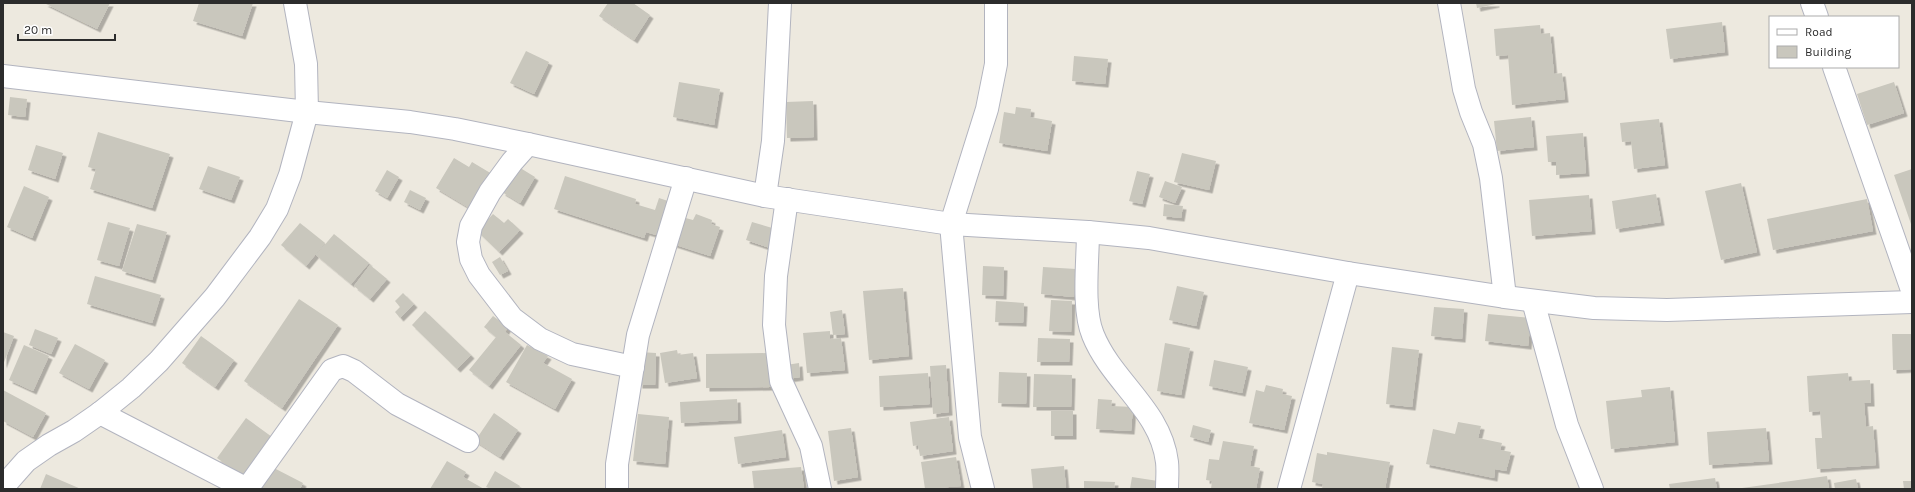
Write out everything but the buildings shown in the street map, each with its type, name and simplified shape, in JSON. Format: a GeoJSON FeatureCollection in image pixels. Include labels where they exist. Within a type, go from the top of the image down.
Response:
{"type":"FeatureCollection","features":[{"type":"Feature","properties":{"kind":"street"},"geometry":{"type":"LineString","coordinates":[[3,487],[26,461],[49,444],[74,431],[100,413],[131,388],[159,361],[215,298],[260,237],[277,209],[285,188],[307,112],[306,64],[295,3]]}},
{"type":"Feature","properties":{"kind":"street"},"geometry":{"type":"LineString","coordinates":[[766,196],[772,140],[780,3]]}},
{"type":"Feature","properties":{"kind":"street"},"geometry":{"type":"LineString","coordinates":[[983,489],[970,437],[950,224],[987,108],[996,64],[996,3]]}},
{"type":"Feature","properties":{"kind":"street"},"geometry":{"type":"LineString","coordinates":[[1449,3],[1464,89],[1471,112],[1484,144],[1491,178],[1504,297]]}},
{"type":"Feature","properties":{"kind":"street"},"geometry":{"type":"LineString","coordinates":[[1812,3],[1817,16]]}},
{"type":"Feature","properties":{"kind":"street"},"geometry":{"type":"LineString","coordinates":[[1834,68],[1912,290]]}},
{"type":"Feature","properties":{"kind":"street"},"geometry":{"type":"LineString","coordinates":[[3,76],[455,128],[766,196],[950,224],[1088,232],[1149,238],[1348,273],[1533,301],[1594,308],[1667,310],[1912,302]]}},
{"type":"Feature","properties":{"kind":"street"},"geometry":{"type":"LineString","coordinates":[[528,144],[512,162],[490,192],[471,226],[468,242],[471,259],[479,275],[512,318],[540,339],[572,354],[633,367]]}},
{"type":"Feature","properties":{"kind":"street"},"geometry":{"type":"LineString","coordinates":[[617,489],[617,464],[638,335],[686,178]]}},
{"type":"Feature","properties":{"kind":"street"},"geometry":{"type":"LineString","coordinates":[[787,199],[776,276],[774,325],[781,381],[811,446],[820,489]]}},
{"type":"Feature","properties":{"kind":"street"},"geometry":{"type":"LineString","coordinates":[[1088,232],[1088,310],[1092,333],[1105,360],[1122,383],[1147,411],[1160,434],[1167,462],[1167,489]]}},
{"type":"Feature","properties":{"kind":"street"},"geometry":{"type":"LineString","coordinates":[[1289,489],[1348,273]]}},
{"type":"Feature","properties":{"kind":"street"},"geometry":{"type":"LineString","coordinates":[[1533,301],[1567,425],[1592,489]]}},
{"type":"Feature","properties":{"kind":"street"},"geometry":{"type":"LineString","coordinates":[[100,413],[247,489],[332,370],[343,366],[354,371],[397,404],[468,441]]}}]}
